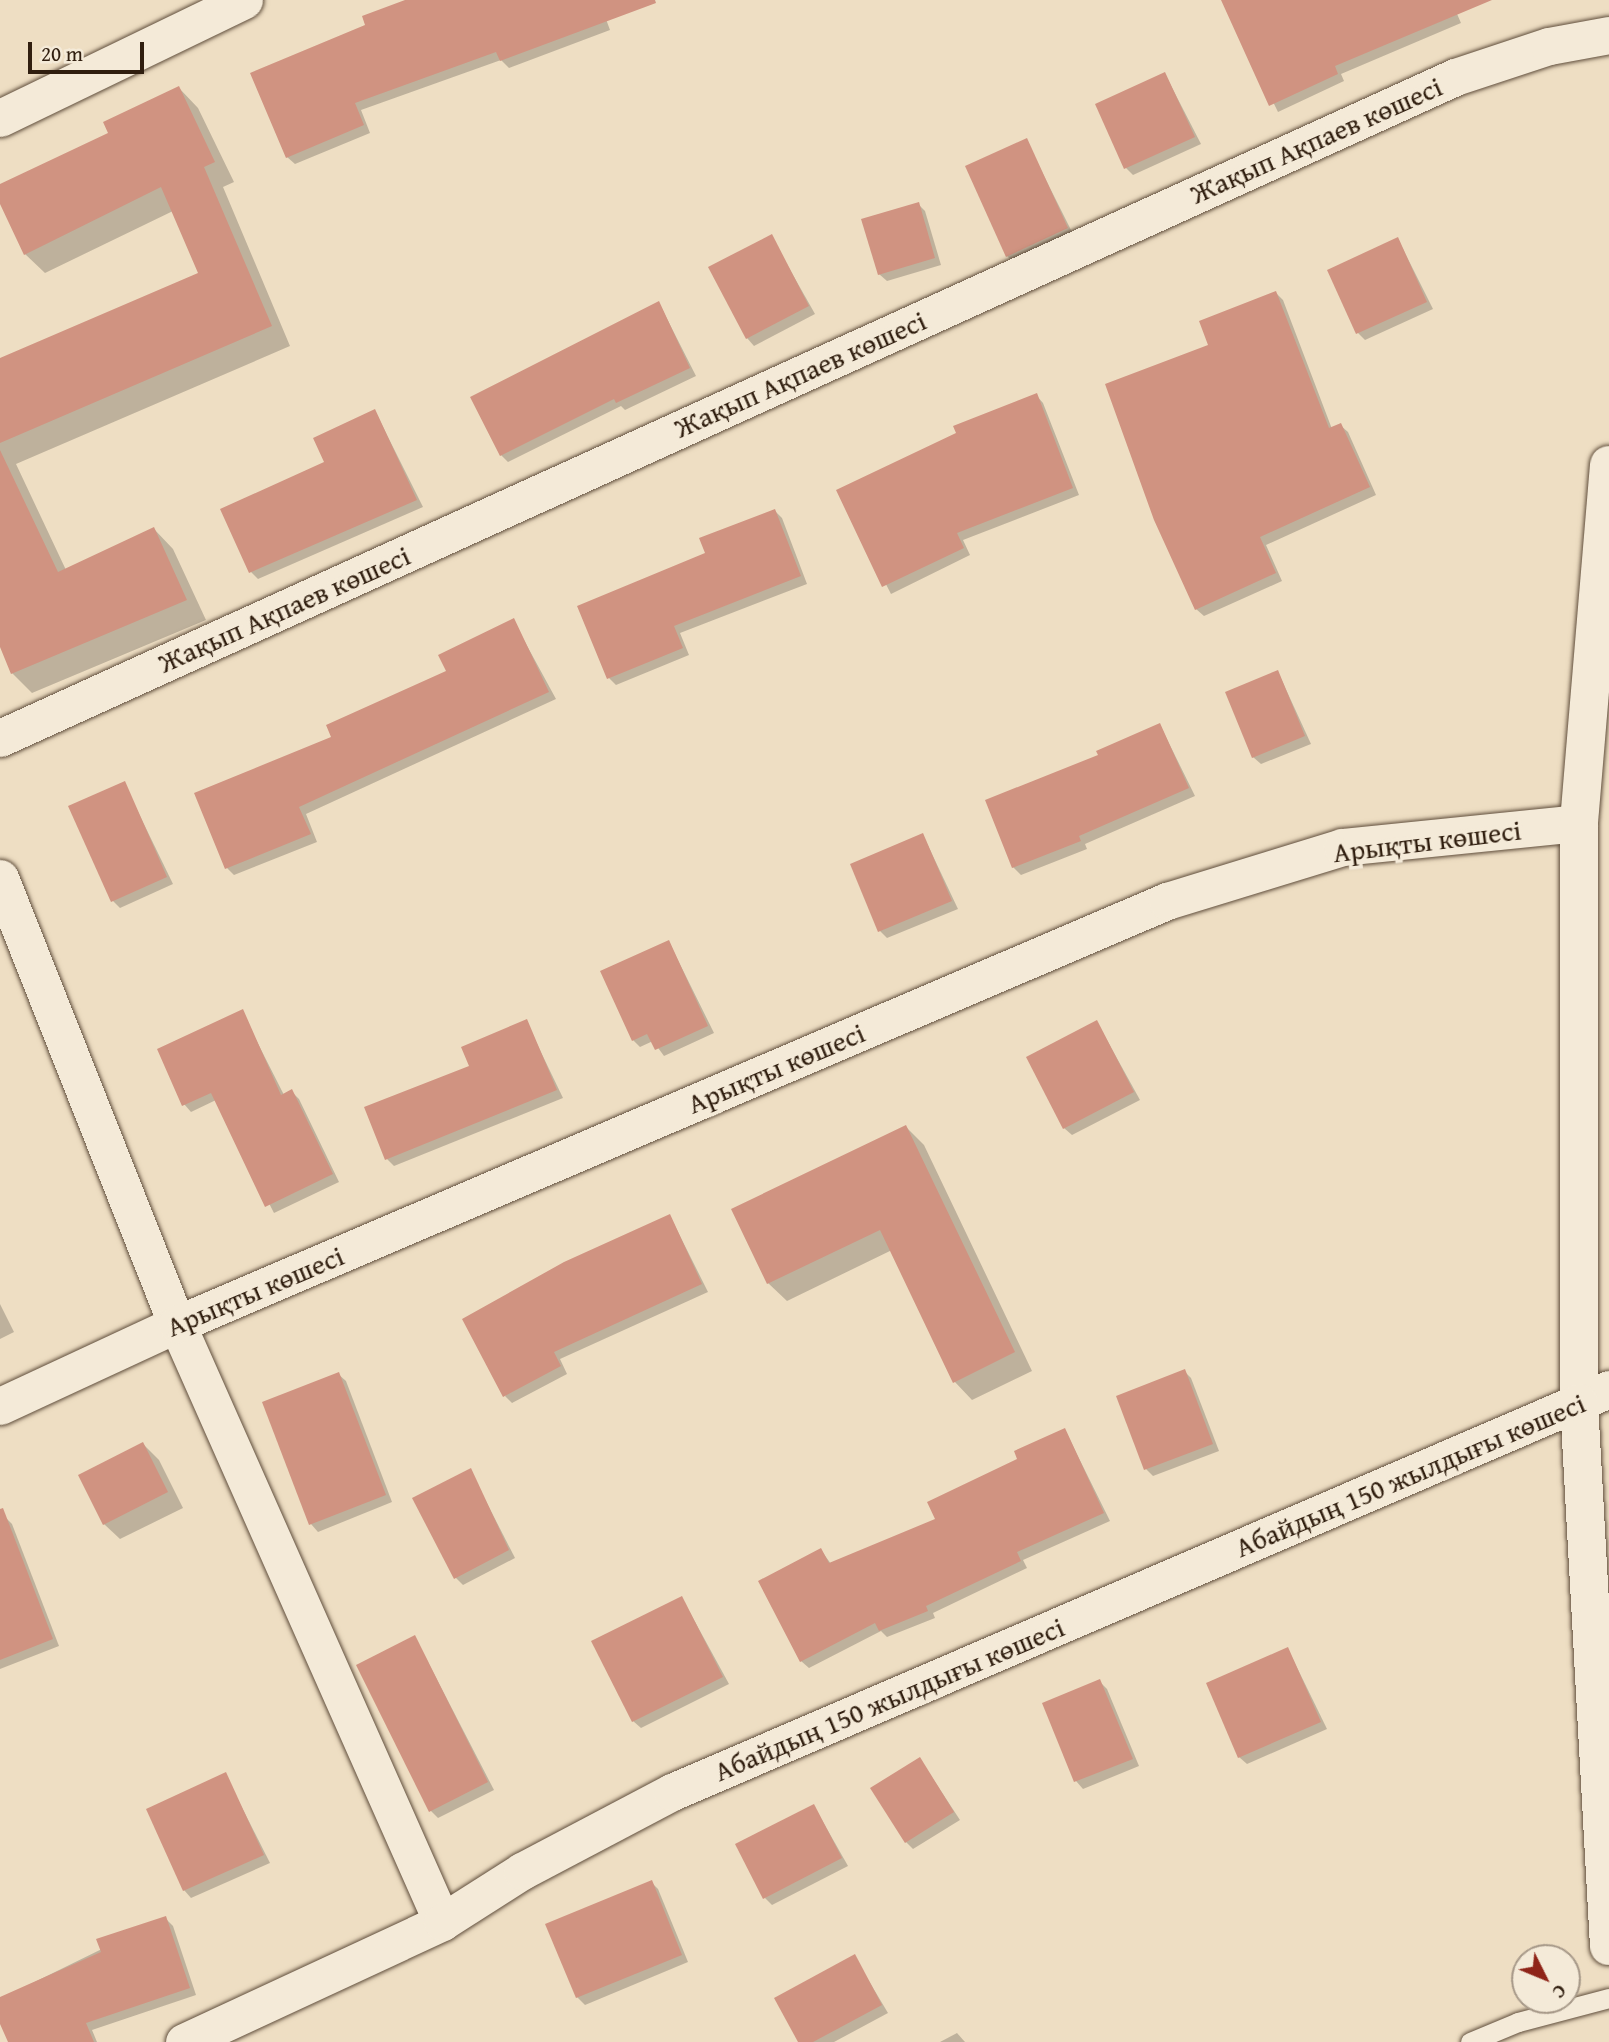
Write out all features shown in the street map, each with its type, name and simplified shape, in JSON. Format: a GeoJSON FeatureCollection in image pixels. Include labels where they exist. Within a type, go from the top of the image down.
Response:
{"type":"FeatureCollection","features":[{"type":"Feature","properties":{"kind":"street"},"geometry":{"type":"LineString","coordinates":[[0,118],[244,0]]}},
{"type":"Feature","properties":{"kind":"street","name":"Жақып Ақпаев көшесі"},"geometry":{"type":"LineString","coordinates":[[0,738],[1455,77],[1549,47],[1609,35]]}},
{"type":"Feature","properties":{"kind":"street"},"geometry":{"type":"LineString","coordinates":[[1608,475],[1579,823],[1609,1946]]}},
{"type":"Feature","properties":{"kind":"street","name":"Арықты көшесі"},"geometry":{"type":"LineString","coordinates":[[0,1406],[177,1324],[1167,901],[1342,846],[1579,823]]}},
{"type":"Feature","properties":{"kind":"street"},"geometry":{"type":"LineString","coordinates":[[0,878],[177,1324],[442,1922]]}},
{"type":"Feature","properties":{"kind":"street","name":"Абайдың 150 жылдығы көшесі"},"geometry":{"type":"LineString","coordinates":[[184,2042],[442,1922],[522,1871],[672,1793],[1594,1396]]}},
{"type":"Feature","properties":{"kind":"lane"},"geometry":{"type":"LineString","coordinates":[[1470,2042],[1518,2022],[1609,1998]]}},
{"type":"Feature","properties":{"kind":"building"},"geometry":{"type":"Polygon","coordinates":[[[405,0],[655,0],[656,3],[500,61],[496,52],[355,103],[364,125],[286,158],[250,73],[365,25],[362,16],[405,0]]]}},
{"type":"Feature","properties":{"kind":"building"},"geometry":{"type":"Polygon","coordinates":[[[1221,0],[1492,0],[1335,66],[1338,74],[1269,106],[1221,0]]]}},
{"type":"Feature","properties":{"kind":"building"},"geometry":{"type":"Polygon","coordinates":[[[1165,72],[1195,137],[1124,169],[1095,104],[1165,72]]]}},
{"type":"Feature","properties":{"kind":"building"},"geometry":{"type":"Polygon","coordinates":[[[179,86],[215,162],[204,167],[272,326],[0,443],[0,358],[198,273],[161,187],[24,255],[0,204],[0,184],[108,133],[103,122],[179,86]]]}},
{"type":"Feature","properties":{"kind":"building"},"geometry":{"type":"Polygon","coordinates":[[[1027,138],[1068,228],[1006,257],[965,166],[1027,138]]]}},
{"type":"Feature","properties":{"kind":"building"},"geometry":{"type":"Polygon","coordinates":[[[919,202],[935,258],[878,275],[861,219],[919,202]]]}},
{"type":"Feature","properties":{"kind":"building"},"geometry":{"type":"Polygon","coordinates":[[[772,234],[809,306],[746,339],[708,267],[772,234]]]}},
{"type":"Feature","properties":{"kind":"building"},"geometry":{"type":"Polygon","coordinates":[[[1398,237],[1427,302],[1356,334],[1327,270],[1398,237]]]}},
{"type":"Feature","properties":{"kind":"building"},"geometry":{"type":"Polygon","coordinates":[[[1276,291],[1329,428],[1341,423],[1370,487],[1260,537],[1276,573],[1195,610],[1154,520],[1105,384],[1208,345],[1199,321],[1276,291]]]}},
{"type":"Feature","properties":{"kind":"building"},"geometry":{"type":"Polygon","coordinates":[[[659,301],[690,368],[616,403],[614,399],[500,456],[470,397],[659,301]]]}},
{"type":"Feature","properties":{"kind":"building"},"geometry":{"type":"Polygon","coordinates":[[[1037,393],[1073,488],[957,533],[964,548],[882,587],[836,490],[956,433],[953,426],[1037,393]]]}},
{"type":"Feature","properties":{"kind":"building"},"geometry":{"type":"Polygon","coordinates":[[[375,409],[417,500],[249,573],[220,509],[324,462],[313,438],[375,409]]]}},
{"type":"Feature","properties":{"kind":"building"},"geometry":{"type":"Polygon","coordinates":[[[0,450],[58,572],[154,527],[187,600],[11,674],[0,647],[0,450]]]}},
{"type":"Feature","properties":{"kind":"building"},"geometry":{"type":"Polygon","coordinates":[[[775,509],[801,576],[674,626],[683,648],[607,679],[577,606],[705,553],[699,538],[775,509]]]}},
{"type":"Feature","properties":{"kind":"building"},"geometry":{"type":"Polygon","coordinates":[[[514,618],[549,692],[299,807],[311,834],[225,869],[194,793],[331,737],[326,725],[446,671],[438,655],[514,618]]]}},
{"type":"Feature","properties":{"kind":"building"},"geometry":{"type":"Polygon","coordinates":[[[1278,670],[1305,736],[1252,758],[1225,692],[1278,670]]]}},
{"type":"Feature","properties":{"kind":"building"},"geometry":{"type":"Polygon","coordinates":[[[1160,723],[1189,788],[1079,836],[1081,841],[1012,868],[985,800],[1098,755],[1096,751],[1160,723]]]}},
{"type":"Feature","properties":{"kind":"building"},"geometry":{"type":"Polygon","coordinates":[[[125,781],[167,877],[111,902],[68,806],[125,781]]]}},
{"type":"Feature","properties":{"kind":"building"},"geometry":{"type":"Polygon","coordinates":[[[923,833],[952,901],[878,932],[850,864],[923,833]]]}},
{"type":"Feature","properties":{"kind":"building"},"geometry":{"type":"Polygon","coordinates":[[[669,940],[708,1026],[655,1050],[647,1034],[632,1041],[600,971],[669,940]]]}},
{"type":"Feature","properties":{"kind":"building"},"geometry":{"type":"Polygon","coordinates":[[[243,1009],[281,1095],[292,1089],[333,1174],[265,1207],[211,1093],[182,1106],[157,1049],[243,1009]]]}},
{"type":"Feature","properties":{"kind":"building"},"geometry":{"type":"Polygon","coordinates":[[[527,1019],[557,1090],[385,1160],[364,1107],[469,1066],[461,1047],[527,1019]]]}},
{"type":"Feature","properties":{"kind":"building"},"geometry":{"type":"Polygon","coordinates":[[[1097,1020],[1134,1092],[1063,1129],[1026,1057],[1097,1020]]]}},
{"type":"Feature","properties":{"kind":"building"},"geometry":{"type":"Polygon","coordinates":[[[906,1125],[1015,1352],[953,1383],[880,1230],[767,1284],[731,1209],[906,1125]]]}},
{"type":"Feature","properties":{"kind":"building"},"geometry":{"type":"Polygon","coordinates":[[[670,1214],[702,1284],[554,1352],[561,1366],[503,1397],[462,1319],[564,1262],[670,1214]]]}},
{"type":"Feature","properties":{"kind":"building"},"geometry":{"type":"Polygon","coordinates":[[[1185,1369],[1213,1444],[1144,1470],[1116,1396],[1185,1369]]]}},
{"type":"Feature","properties":{"kind":"building"},"geometry":{"type":"Polygon","coordinates":[[[339,1372],[386,1495],[309,1525],[262,1402],[339,1372]]]}},
{"type":"Feature","properties":{"kind":"building"},"geometry":{"type":"Polygon","coordinates":[[[1065,1428],[1104,1513],[1017,1552],[1021,1561],[926,1606],[928,1611],[879,1631],[875,1623],[800,1662],[758,1581],[821,1548],[829,1563],[935,1519],[927,1502],[1017,1459],[1014,1451],[1065,1428]]]}},
{"type":"Feature","properties":{"kind":"building"},"geometry":{"type":"Polygon","coordinates":[[[143,1442],[168,1492],[103,1525],[78,1475],[143,1442]]]}},
{"type":"Feature","properties":{"kind":"building"},"geometry":{"type":"Polygon","coordinates":[[[471,1468],[509,1550],[454,1579],[412,1498],[471,1468]]]}},
{"type":"Feature","properties":{"kind":"building"},"geometry":{"type":"Polygon","coordinates":[[[3,1508],[53,1639],[0,1660],[0,1509],[3,1508]]]}},
{"type":"Feature","properties":{"kind":"building"},"geometry":{"type":"Polygon","coordinates":[[[682,1596],[723,1677],[632,1722],[591,1641],[682,1596]]]}},
{"type":"Feature","properties":{"kind":"building"},"geometry":{"type":"Polygon","coordinates":[[[415,1635],[488,1782],[429,1812],[356,1665],[415,1635]]]}},
{"type":"Feature","properties":{"kind":"building"},"geometry":{"type":"Polygon","coordinates":[[[1288,1647],[1321,1722],[1238,1758],[1206,1683],[1288,1647]]]}},
{"type":"Feature","properties":{"kind":"building"},"geometry":{"type":"Polygon","coordinates":[[[1100,1679],[1133,1759],[1074,1782],[1042,1703],[1100,1679]]]}},
{"type":"Feature","properties":{"kind":"building"},"geometry":{"type":"Polygon","coordinates":[[[920,1757],[954,1812],[905,1843],[870,1788],[920,1757]]]}},
{"type":"Feature","properties":{"kind":"building"},"geometry":{"type":"Polygon","coordinates":[[[226,1772],[264,1855],[183,1891],[146,1809],[226,1772]]]}},
{"type":"Feature","properties":{"kind":"building"},"geometry":{"type":"Polygon","coordinates":[[[814,1804],[842,1858],[763,1899],[735,1844],[814,1804]]]}},
{"type":"Feature","properties":{"kind":"building"},"geometry":{"type":"Polygon","coordinates":[[[652,1880],[682,1955],[576,1998],[545,1924],[652,1880]]]}},
{"type":"Feature","properties":{"kind":"building"},"geometry":{"type":"Polygon","coordinates":[[[166,1916],[190,1988],[86,2023],[94,2042],[8,2042],[0,2024],[0,1997],[101,1952],[96,1939],[166,1916]]]}},
{"type":"Feature","properties":{"kind":"building"},"geometry":{"type":"Polygon","coordinates":[[[855,1954],[882,2005],[813,2042],[798,2042],[774,1998],[855,1954]]]}}]}
